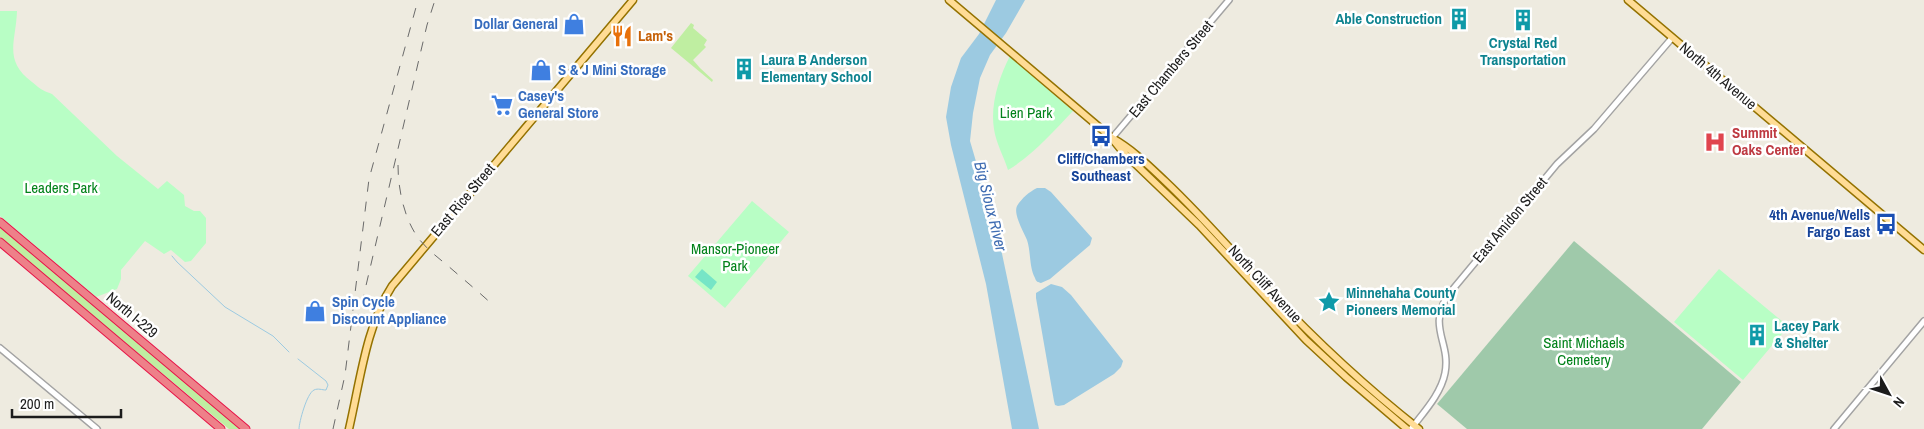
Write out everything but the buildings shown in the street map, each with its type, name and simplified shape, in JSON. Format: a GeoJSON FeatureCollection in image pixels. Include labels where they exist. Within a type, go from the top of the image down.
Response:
{"type":"FeatureCollection","features":[{"type":"Feature","properties":{"kind":"highway","name":"North I-229"},"geometry":{"type":"LineString","coordinates":[[0,222],[246,429]]}},
{"type":"Feature","properties":{"kind":"highway","name":"North I-229"},"geometry":{"type":"LineString","coordinates":[[0,242],[221,429]]}},
{"type":"Feature","properties":{"kind":"main road","name":"East Rice Street"},"geometry":{"type":"LineString","coordinates":[[349,429],[372,328],[392,286],[633,0]]}},
{"type":"Feature","properties":{"kind":"main road","name":"North Cliff Avenue"},"geometry":{"type":"LineString","coordinates":[[949,0],[1112,138],[1122,152],[1199,225],[1306,340],[1368,396],[1413,428]]}},
{"type":"Feature","properties":{"kind":"main road","name":"North 4th Avenue"},"geometry":{"type":"LineString","coordinates":[[1628,0],[1924,250]]}},
{"type":"Feature","properties":{"kind":"street","name":"East Chambers Street"},"geometry":{"type":"LineString","coordinates":[[1112,138],[1229,0]]}},
{"type":"Feature","properties":{"kind":"street","name":"East Amidon Street"},"geometry":{"type":"LineString","coordinates":[[1413,428],[1437,392],[1445,375],[1446,361],[1439,335],[1438,321],[1441,308],[1448,295],[1557,164],[1598,124],[1672,38]]}},
{"type":"Feature","properties":{"kind":"street"},"geometry":{"type":"LineString","coordinates":[[1834,429],[1924,320]]}},
{"type":"Feature","properties":{"kind":"street"},"geometry":{"type":"LineString","coordinates":[[0,348],[97,429]]}},
{"type":"Feature","properties":{"kind":"green space","name":"Leaders Park"},"geometry":{"type":"Polygon","coordinates":[[[0,11],[17,11],[13,50],[17,66],[23,74],[39,88],[52,94],[117,156],[158,189],[167,181],[184,195],[185,206],[194,211],[200,211],[206,218],[206,243],[191,261],[185,262],[171,250],[164,254],[145,241],[121,270],[121,279],[117,289],[96,297],[0,216],[0,11]]]}},
{"type":"Feature","properties":{"kind":"green space"},"geometry":{"type":"Polygon","coordinates":[[[691,23],[694,25],[693,28],[707,40],[704,45],[706,47],[693,60],[713,80],[712,82],[671,48],[691,23]]]}},
{"type":"Feature","properties":{"kind":"green space","name":"Lien Park"},"geometry":{"type":"Polygon","coordinates":[[[1010,56],[1073,111],[1034,150],[1008,170],[996,139],[993,110],[996,91],[1010,56]]]}},
{"type":"Feature","properties":{"kind":"green space","name":"Mansor-Pioneer Park"},"geometry":{"type":"Polygon","coordinates":[[[752,201],[789,232],[725,308],[688,276],[752,201]]]}},
{"type":"Feature","properties":{"kind":"green space"},"geometry":{"type":"Polygon","coordinates":[[[0,227],[240,429],[229,429],[18,253],[0,237],[0,227]]]}},
{"type":"Feature","properties":{"kind":"green space","name":"Saint Michaels Cemetery"},"geometry":{"type":"Polygon","coordinates":[[[1574,241],[1741,382],[1702,429],[1467,429],[1437,404],[1574,241]]]}},
{"type":"Feature","properties":{"kind":"green space"},"geometry":{"type":"Polygon","coordinates":[[[702,269],[717,282],[711,290],[695,277],[702,269]]]}},
{"type":"Feature","properties":{"kind":"green space"},"geometry":{"type":"Polygon","coordinates":[[[1719,269],[1783,322],[1783,326],[1786,329],[1743,380],[1674,322],[1719,269]]]}},
{"type":"Feature","properties":{"kind":"water"},"geometry":{"type":"Polygon","coordinates":[[[996,0],[1025,0],[1006,33],[990,55],[980,78],[970,141],[987,199],[986,210],[997,230],[1039,429],[1012,429],[986,284],[951,145],[946,117],[951,87],[961,58],[979,34],[996,0]]]}},
{"type":"Feature","properties":{"kind":"water"},"geometry":{"type":"Polygon","coordinates":[[[1037,188],[1045,188],[1051,192],[1092,238],[1090,245],[1050,279],[1041,283],[1037,281],[1033,274],[1027,240],[1016,214],[1017,206],[1023,198],[1037,188]]]}},
{"type":"Feature","properties":{"kind":"water"},"geometry":{"type":"Polygon","coordinates":[[[1051,284],[1062,287],[1071,295],[1123,361],[1121,367],[1114,374],[1064,405],[1058,406],[1055,405],[1054,401],[1036,298],[1036,293],[1051,284]]]}},
{"type":"Feature","properties":{"kind":"waterway"},"geometry":{"type":"LineString","coordinates":[[172,256],[225,307],[273,336],[289,352]]}},
{"type":"Feature","properties":{"kind":"waterway"},"geometry":{"type":"LineString","coordinates":[[298,359],[326,381],[328,385],[326,390],[317,389],[311,392],[300,420],[299,429]]}},
{"type":"Feature","properties":{"kind":"railway"},"geometry":{"type":"LineString","coordinates":[[333,429],[345,375],[369,179],[418,0]]}},
{"type":"Feature","properties":{"kind":"railway"},"geometry":{"type":"LineString","coordinates":[[357,324],[427,25],[435,0]]}},
{"type":"Feature","properties":{"kind":"railway"},"geometry":{"type":"LineString","coordinates":[[398,165],[403,203],[409,222],[419,239],[432,253],[494,306]]}},
{"type":"Feature","properties":{"kind":"place","name":"Able Construction"},"geometry":{"type":"Point","coordinates":[1459,19]}},
{"type":"Feature","properties":{"kind":"place","name":"Crystal Red Transportation"},"geometry":{"type":"Point","coordinates":[1523,20]}},
{"type":"Feature","properties":{"kind":"place","name":"Dollar General"},"geometry":{"type":"Point","coordinates":[574,24]}},
{"type":"Feature","properties":{"kind":"place","name":"Lam's"},"geometry":{"type":"Point","coordinates":[622,36]}},
{"type":"Feature","properties":{"kind":"place","name":"Laura B Anderson Elementary School"},"geometry":{"type":"Point","coordinates":[744,69]}},
{"type":"Feature","properties":{"kind":"place","name":"S & J Mini Storage"},"geometry":{"type":"Point","coordinates":[541,70]}},
{"type":"Feature","properties":{"kind":"place","name":"Casey's General Store"},"geometry":{"type":"Point","coordinates":[502,105]}},
{"type":"Feature","properties":{"kind":"place","name":"Cliff/Chambers Southeast"},"geometry":{"type":"Point","coordinates":[1101,136]}},
{"type":"Feature","properties":{"kind":"place","name":"Summit Oaks Center"},"geometry":{"type":"Point","coordinates":[1715,142]}},
{"type":"Feature","properties":{"kind":"place","name":"4th Avenue/Wells Fargo East"},"geometry":{"type":"Point","coordinates":[1886,224]}},
{"type":"Feature","properties":{"kind":"place","name":"Minnehaha County Pioneers Memorial"},"geometry":{"type":"Point","coordinates":[1329,302]}},
{"type":"Feature","properties":{"kind":"place","name":"Spin Cycle Discount Appliance"},"geometry":{"type":"Point","coordinates":[315,311]}},
{"type":"Feature","properties":{"kind":"place","name":"Lacey Park & Shelter"},"geometry":{"type":"Point","coordinates":[1757,335]}},
{"type":"Feature","properties":{"kind":"water label","name":"Big Sioux River"},"geometry":{"type":"Point","coordinates":[991,206]}}]}
